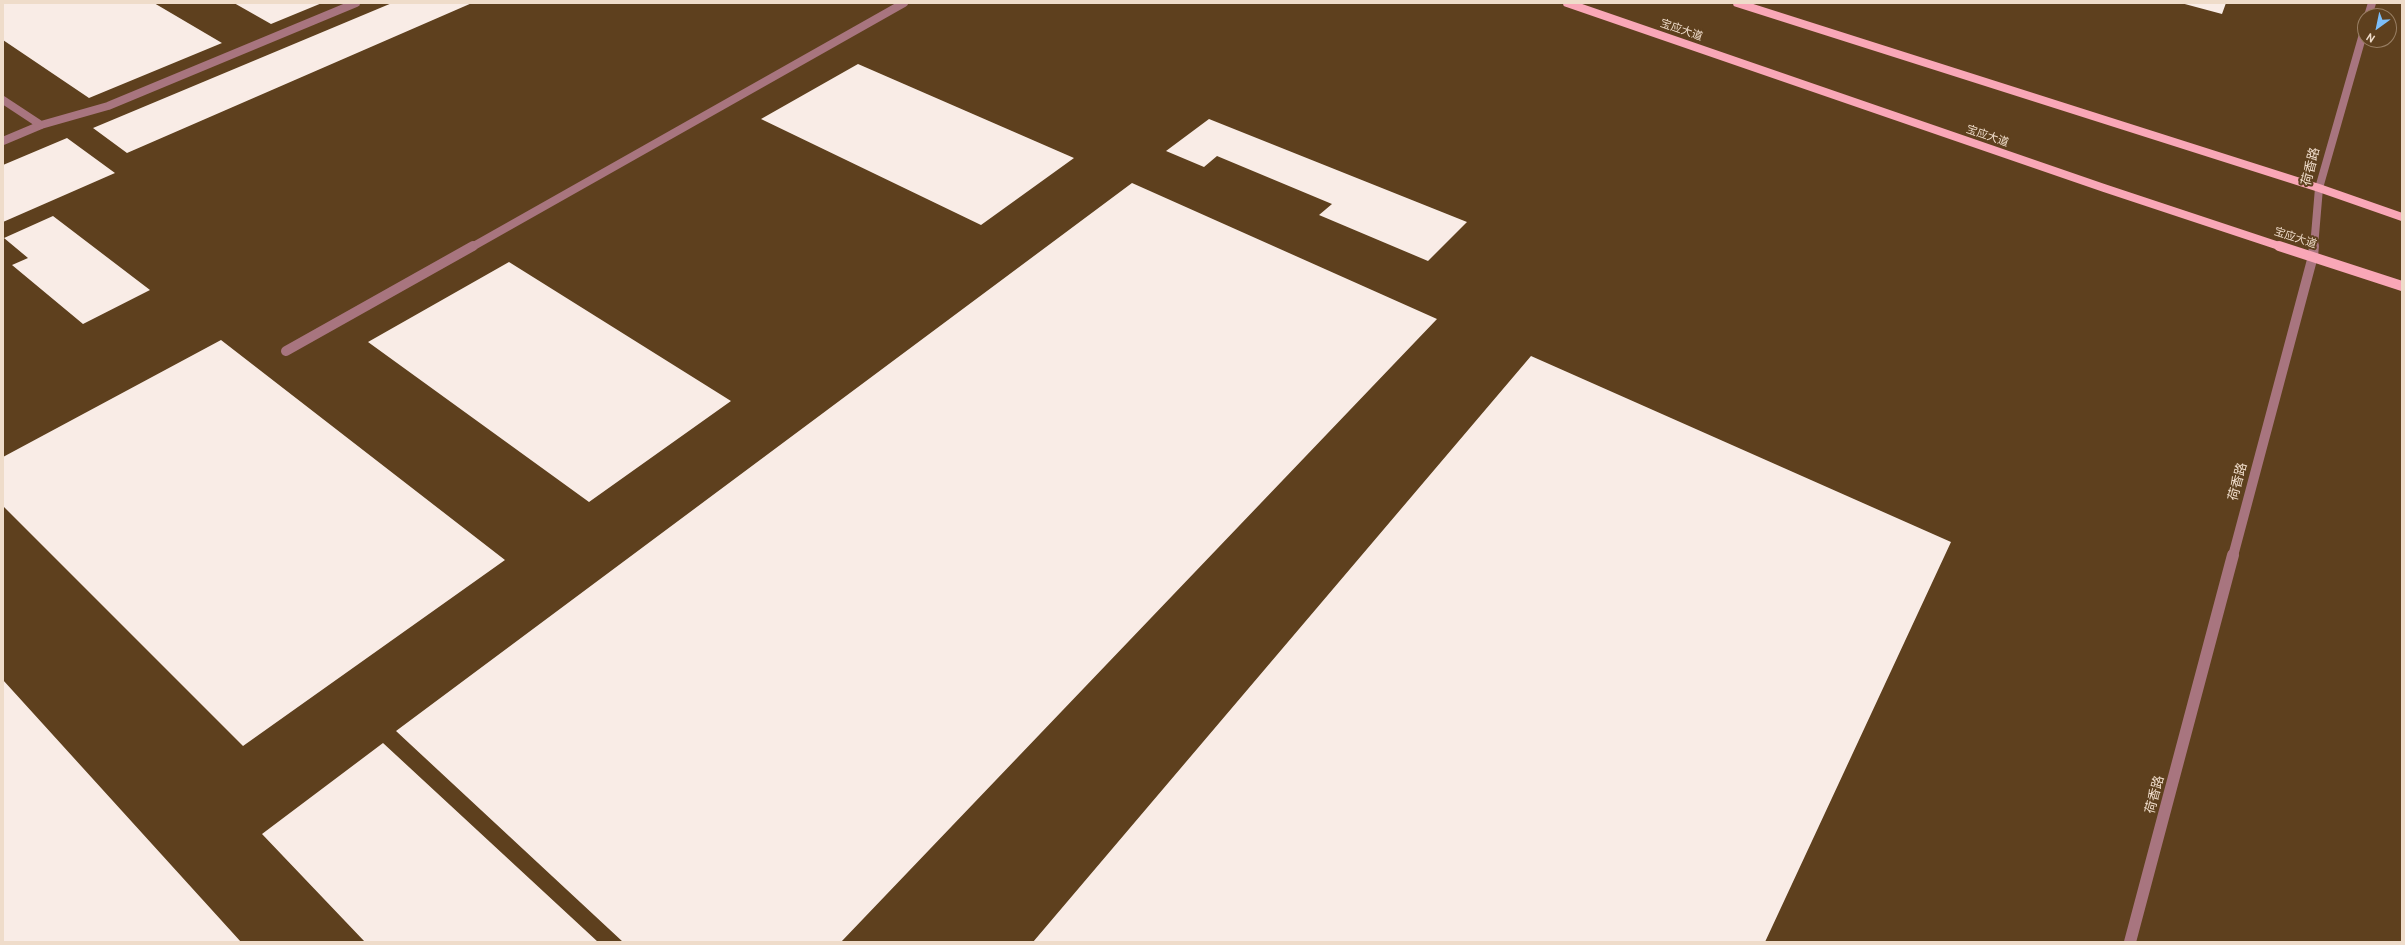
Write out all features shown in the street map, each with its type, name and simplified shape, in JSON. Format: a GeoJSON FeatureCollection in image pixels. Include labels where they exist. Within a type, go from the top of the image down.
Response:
{"type":"FeatureCollection","features":[{"type":"Feature","properties":{"kind":"main road","name":"宝应大道"},"geometry":{"type":"LineString","coordinates":[[1567,3],[2096,186],[2402,286]]}},
{"type":"Feature","properties":{"kind":"main road"},"geometry":{"type":"LineString","coordinates":[[1737,3],[2319,188],[2402,217]]}},
{"type":"Feature","properties":{"kind":"street"},"geometry":{"type":"LineString","coordinates":[[3,141],[41,125],[108,106],[356,3]]}},
{"type":"Feature","properties":{"kind":"street"},"geometry":{"type":"LineString","coordinates":[[286,351],[904,3]]}},
{"type":"Feature","properties":{"kind":"street","name":"荷香路"},"geometry":{"type":"LineString","coordinates":[[2130,942],[2313,256],[2319,188],[2359,48]]}},
{"type":"Feature","properties":{"kind":"street"},"geometry":{"type":"LineString","coordinates":[[3,100],[41,125]]}},
{"type":"Feature","properties":{"kind":"building"},"geometry":{"type":"Polygon","coordinates":[[[3,3],[154,3],[222,43],[89,98],[3,40],[3,3]]]}},
{"type":"Feature","properties":{"kind":"building"},"geometry":{"type":"Polygon","coordinates":[[[234,3],[322,3],[271,24],[234,3]]]}},
{"type":"Feature","properties":{"kind":"building"},"geometry":{"type":"Polygon","coordinates":[[[392,3],[472,3],[127,153],[93,128],[392,3]]]}},
{"type":"Feature","properties":{"kind":"building"},"geometry":{"type":"Polygon","coordinates":[[[2181,3],[2226,3],[2222,14],[2181,3]]]}},
{"type":"Feature","properties":{"kind":"building"},"geometry":{"type":"Polygon","coordinates":[[[858,64],[1074,158],[981,225],[761,119],[858,64]]]}},
{"type":"Feature","properties":{"kind":"building"},"geometry":{"type":"Polygon","coordinates":[[[1209,119],[1467,222],[1428,261],[1319,215],[1332,204],[1217,156],[1204,167],[1166,151],[1209,119]]]}},
{"type":"Feature","properties":{"kind":"building"},"geometry":{"type":"Polygon","coordinates":[[[67,138],[115,173],[3,222],[3,165],[67,138]]]}},
{"type":"Feature","properties":{"kind":"building"},"geometry":{"type":"Polygon","coordinates":[[[1132,183],[1437,319],[841,942],[623,942],[396,731],[1132,183]]]}},
{"type":"Feature","properties":{"kind":"building"},"geometry":{"type":"Polygon","coordinates":[[[53,216],[150,290],[83,324],[12,265],[28,258],[4,238],[53,216]]]}},
{"type":"Feature","properties":{"kind":"building"},"geometry":{"type":"Polygon","coordinates":[[[509,262],[731,401],[589,502],[368,342],[509,262]]]}},
{"type":"Feature","properties":{"kind":"building"},"geometry":{"type":"Polygon","coordinates":[[[221,340],[505,560],[243,746],[3,506],[3,457],[221,340]]]}},
{"type":"Feature","properties":{"kind":"building"},"geometry":{"type":"Polygon","coordinates":[[[1531,356],[1951,542],[1765,942],[1033,942],[1531,356]]]}},
{"type":"Feature","properties":{"kind":"building"},"geometry":{"type":"Polygon","coordinates":[[[3,680],[241,942],[3,942],[3,680]]]}},
{"type":"Feature","properties":{"kind":"building"},"geometry":{"type":"Polygon","coordinates":[[[383,743],[598,942],[365,942],[262,834],[383,743]]]}}]}
